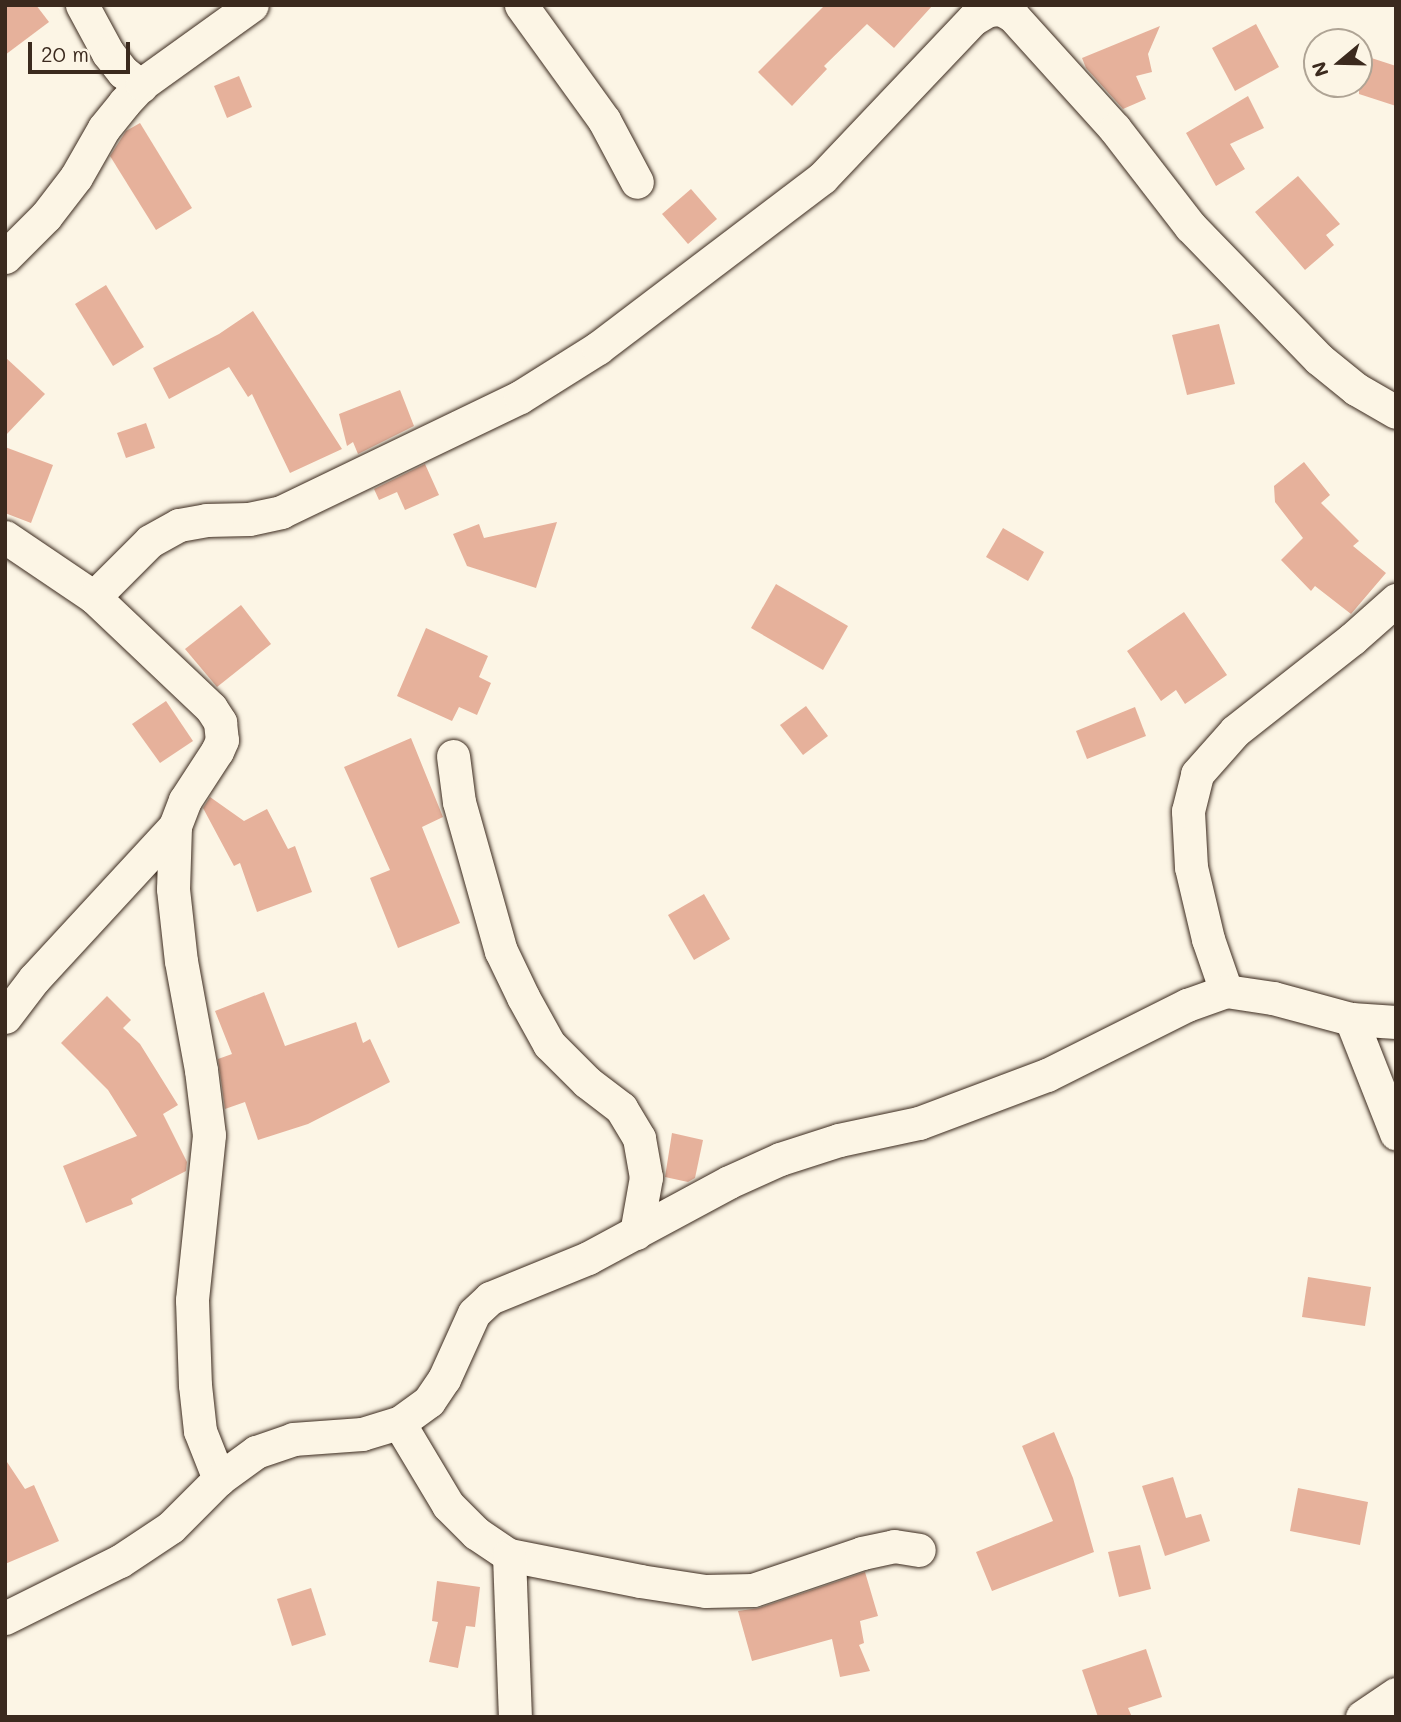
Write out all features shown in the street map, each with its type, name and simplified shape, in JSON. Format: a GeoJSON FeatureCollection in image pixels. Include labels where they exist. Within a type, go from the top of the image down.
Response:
{"type":"FeatureCollection","features":[{"type":"Feature","properties":{"kind":"street"},"geometry":{"type":"LineString","coordinates":[[82,5],[108,53],[123,72],[141,86]]}},
{"type":"Feature","properties":{"kind":"street"},"geometry":{"type":"LineString","coordinates":[[5,257],[46,216],[76,177],[104,128],[141,86],[252,5]]}},
{"type":"Feature","properties":{"kind":"street"},"geometry":{"type":"LineString","coordinates":[[521,5],[604,120],[637,182]]}},
{"type":"Feature","properties":{"kind":"street"},"geometry":{"type":"LineString","coordinates":[[94,597],[150,541],[179,525],[206,520],[249,519],[281,512],[520,397],[598,348],[822,178],[973,19],[989,7],[1001,9],[1013,16],[1115,129],[1190,226],[1310,349],[1356,389],[1396,412]]}},
{"type":"Feature","properties":{"kind":"street"},"geometry":{"type":"LineString","coordinates":[[5,537],[94,597],[211,708],[220,722],[222,740],[185,800],[175,826],[173,889],[181,961],[201,1070],[209,1135],[192,1300],[194,1385],[200,1431],[219,1479]]}},
{"type":"Feature","properties":{"kind":"street"},"geometry":{"type":"LineString","coordinates":[[1226,991],[1208,939],[1191,867],[1188,811],[1197,774],[1235,731],[1353,639],[1396,600]]}},
{"type":"Feature","properties":{"kind":"street"},"geometry":{"type":"LineString","coordinates":[[453,756],[459,802],[501,951],[523,997],[548,1044],[587,1082],[621,1108],[639,1138],[646,1177],[636,1233]]}},
{"type":"Feature","properties":{"kind":"street"},"geometry":{"type":"LineString","coordinates":[[5,1017],[34,979],[175,826]]}},
{"type":"Feature","properties":{"kind":"street"},"geometry":{"type":"LineString","coordinates":[[5,1618],[120,1561],[171,1527],[219,1479],[256,1452],[293,1439],[362,1434],[399,1423],[429,1401],[444,1379],[474,1313],[490,1298],[587,1258],[729,1182],[780,1159],[839,1140],[919,1123],[1046,1075],[1187,1005],[1226,991],[1273,998],[1351,1019],[1396,1022]]}},
{"type":"Feature","properties":{"kind":"street"},"geometry":{"type":"LineString","coordinates":[[1351,1019],[1396,1133]]}},
{"type":"Feature","properties":{"kind":"street"},"geometry":{"type":"LineString","coordinates":[[399,1423],[449,1505],[476,1533],[509,1555],[705,1591],[741,1590],[781,1583],[862,1553],[894,1546],[919,1550]]}},
{"type":"Feature","properties":{"kind":"street"},"geometry":{"type":"LineString","coordinates":[[509,1555],[515,1717]]}},
{"type":"Feature","properties":{"kind":"street"},"geometry":{"type":"LineString","coordinates":[[1362,1717],[1396,1693]]}},
{"type":"Feature","properties":{"kind":"building"},"geometry":{"type":"Polygon","coordinates":[[[5,5],[36,5],[49,22],[5,55],[5,5]]]}},
{"type":"Feature","properties":{"kind":"building"},"geometry":{"type":"Polygon","coordinates":[[[825,5],[933,5],[894,48],[867,24],[824,66],[827,69],[792,106],[758,72],[825,5]]]}},
{"type":"Feature","properties":{"kind":"building"},"geometry":{"type":"Polygon","coordinates":[[[1256,24],[1279,67],[1235,91],[1212,48],[1256,24]]]}},
{"type":"Feature","properties":{"kind":"building"},"geometry":{"type":"Polygon","coordinates":[[[1160,26],[1148,54],[1152,72],[1136,76],[1146,99],[1123,109],[1086,68],[1082,58],[1160,26]]]}},
{"type":"Feature","properties":{"kind":"building"},"geometry":{"type":"Polygon","coordinates":[[[1373,59],[1396,66],[1396,106],[1371,98],[1373,59]]]}},
{"type":"Feature","properties":{"kind":"building"},"geometry":{"type":"Polygon","coordinates":[[[239,76],[252,107],[227,118],[214,86],[239,76]]]}},
{"type":"Feature","properties":{"kind":"building"},"geometry":{"type":"Polygon","coordinates":[[[1248,96],[1264,128],[1230,144],[1245,169],[1216,186],[1186,133],[1248,96]]]}},
{"type":"Feature","properties":{"kind":"building"},"geometry":{"type":"Polygon","coordinates":[[[140,123],[192,208],[156,230],[110,156],[126,131],[140,123]]]}},
{"type":"Feature","properties":{"kind":"building"},"geometry":{"type":"Polygon","coordinates":[[[1298,176],[1340,224],[1326,235],[1334,245],[1305,270],[1255,212],[1298,176]]]}},
{"type":"Feature","properties":{"kind":"building"},"geometry":{"type":"Polygon","coordinates":[[[691,189],[717,219],[688,244],[662,214],[691,189]]]}},
{"type":"Feature","properties":{"kind":"building"},"geometry":{"type":"Polygon","coordinates":[[[106,285],[144,347],[113,366],[75,304],[106,285]]]}},
{"type":"Feature","properties":{"kind":"building"},"geometry":{"type":"Polygon","coordinates":[[[253,311],[342,449],[290,473],[252,394],[248,397],[229,367],[169,399],[153,368],[219,334],[253,311]]]}},
{"type":"Feature","properties":{"kind":"building"},"geometry":{"type":"Polygon","coordinates":[[[1219,324],[1235,384],[1187,395],[1172,335],[1219,324]]]}},
{"type":"Feature","properties":{"kind":"building"},"geometry":{"type":"Polygon","coordinates":[[[5,357],[45,394],[5,436],[5,357]]]}},
{"type":"Feature","properties":{"kind":"building"},"geometry":{"type":"Polygon","coordinates":[[[400,390],[414,426],[358,454],[353,442],[347,446],[339,414],[400,390]]]}},
{"type":"Feature","properties":{"kind":"building"},"geometry":{"type":"Polygon","coordinates":[[[146,423],[155,448],[126,458],[117,433],[146,423]]]}},
{"type":"Feature","properties":{"kind":"building"},"geometry":{"type":"Polygon","coordinates":[[[5,447],[53,465],[31,523],[5,513],[5,447]]]}},
{"type":"Feature","properties":{"kind":"building"},"geometry":{"type":"Polygon","coordinates":[[[1304,462],[1330,495],[1321,503],[1359,541],[1353,546],[1386,573],[1351,614],[1315,586],[1311,591],[1281,560],[1303,538],[1275,502],[1274,486],[1304,462]]]}},
{"type":"Feature","properties":{"kind":"building"},"geometry":{"type":"Polygon","coordinates":[[[425,464],[439,495],[405,510],[397,492],[379,500],[374,489],[425,464]]]}},
{"type":"Feature","properties":{"kind":"building"},"geometry":{"type":"Polygon","coordinates":[[[557,522],[536,588],[467,566],[453,534],[479,524],[484,538],[557,522]]]}},
{"type":"Feature","properties":{"kind":"building"},"geometry":{"type":"Polygon","coordinates":[[[1003,528],[1044,552],[1028,581],[986,557],[1003,528]]]}},
{"type":"Feature","properties":{"kind":"building"},"geometry":{"type":"Polygon","coordinates":[[[776,584],[848,626],[823,670],[751,628],[776,584]]]}},
{"type":"Feature","properties":{"kind":"building"},"geometry":{"type":"Polygon","coordinates":[[[241,605],[271,644],[217,687],[185,649],[241,605]]]}},
{"type":"Feature","properties":{"kind":"building"},"geometry":{"type":"Polygon","coordinates":[[[1184,612],[1227,675],[1185,704],[1176,690],[1161,701],[1127,651],[1184,612]]]}},
{"type":"Feature","properties":{"kind":"building"},"geometry":{"type":"Polygon","coordinates":[[[426,628],[488,656],[479,677],[491,683],[477,715],[459,707],[452,721],[397,696],[426,628]]]}},
{"type":"Feature","properties":{"kind":"building"},"geometry":{"type":"Polygon","coordinates":[[[166,701],[193,741],[160,763],[132,724],[166,701]]]}},
{"type":"Feature","properties":{"kind":"building"},"geometry":{"type":"Polygon","coordinates":[[[806,706],[828,736],[803,755],[780,725],[806,706]]]}},
{"type":"Feature","properties":{"kind":"building"},"geometry":{"type":"Polygon","coordinates":[[[1135,707],[1146,736],[1087,759],[1076,731],[1135,707]]]}},
{"type":"Feature","properties":{"kind":"building"},"geometry":{"type":"Polygon","coordinates":[[[411,738],[443,817],[422,827],[460,923],[398,948],[370,878],[390,870],[344,767],[411,738]]]}},
{"type":"Feature","properties":{"kind":"building"},"geometry":{"type":"Polygon","coordinates":[[[210,797],[244,821],[267,809],[288,849],[295,846],[312,892],[257,912],[240,863],[234,866],[203,808],[210,797]]]}},
{"type":"Feature","properties":{"kind":"building"},"geometry":{"type":"Polygon","coordinates":[[[704,894],[730,939],[694,960],[668,915],[704,894]]]}},
{"type":"Feature","properties":{"kind":"building"},"geometry":{"type":"Polygon","coordinates":[[[264,992],[285,1046],[356,1022],[363,1043],[370,1039],[390,1082],[308,1124],[258,1140],[245,1102],[225,1109],[218,1059],[232,1054],[215,1011],[264,992]]]}},
{"type":"Feature","properties":{"kind":"building"},"geometry":{"type":"Polygon","coordinates":[[[107,996],[131,1020],[123,1028],[140,1044],[178,1105],[163,1114],[187,1162],[186,1171],[131,1199],[133,1204],[86,1223],[63,1166],[137,1136],[108,1090],[61,1043],[107,996]]]}},
{"type":"Feature","properties":{"kind":"building"},"geometry":{"type":"Polygon","coordinates":[[[672,1133],[703,1140],[695,1178],[688,1182],[665,1177],[672,1133]]]}},
{"type":"Feature","properties":{"kind":"building"},"geometry":{"type":"Polygon","coordinates":[[[1308,1277],[1371,1287],[1365,1326],[1302,1317],[1308,1277]]]}},
{"type":"Feature","properties":{"kind":"building"},"geometry":{"type":"Polygon","coordinates":[[[1054,1432],[1073,1478],[1094,1552],[992,1591],[976,1552],[1053,1521],[1022,1446],[1054,1432]]]}},
{"type":"Feature","properties":{"kind":"building"},"geometry":{"type":"Polygon","coordinates":[[[5,1459],[25,1489],[34,1485],[59,1541],[5,1564],[5,1459]]]}},
{"type":"Feature","properties":{"kind":"building"},"geometry":{"type":"Polygon","coordinates":[[[1173,1477],[1186,1518],[1201,1514],[1210,1541],[1165,1556],[1142,1486],[1173,1477]]]}},
{"type":"Feature","properties":{"kind":"building"},"geometry":{"type":"Polygon","coordinates":[[[1298,1488],[1368,1502],[1360,1545],[1290,1531],[1298,1488]]]}},
{"type":"Feature","properties":{"kind":"building"},"geometry":{"type":"Polygon","coordinates":[[[1140,1545],[1151,1589],[1119,1597],[1108,1552],[1140,1545]]]}},
{"type":"Feature","properties":{"kind":"building"},"geometry":{"type":"Polygon","coordinates":[[[865,1572],[878,1616],[860,1621],[864,1643],[859,1645],[870,1671],[840,1677],[832,1639],[752,1661],[738,1611],[759,1608],[865,1572]]]}},
{"type":"Feature","properties":{"kind":"building"},"geometry":{"type":"Polygon","coordinates":[[[437,1581],[480,1587],[475,1627],[466,1626],[458,1668],[429,1662],[438,1622],[432,1621],[437,1581]]]}},
{"type":"Feature","properties":{"kind":"building"},"geometry":{"type":"Polygon","coordinates":[[[311,1588],[326,1635],[292,1646],[277,1599],[311,1588]]]}},
{"type":"Feature","properties":{"kind":"building"},"geometry":{"type":"Polygon","coordinates":[[[1146,1649],[1162,1697],[1128,1708],[1132,1717],[1098,1717],[1082,1670],[1146,1649]]]}}]}
